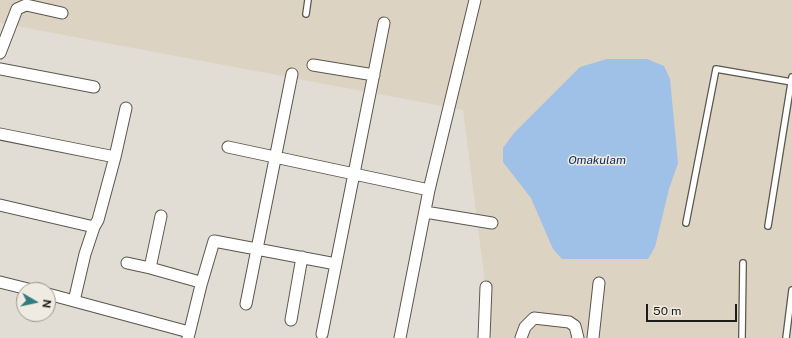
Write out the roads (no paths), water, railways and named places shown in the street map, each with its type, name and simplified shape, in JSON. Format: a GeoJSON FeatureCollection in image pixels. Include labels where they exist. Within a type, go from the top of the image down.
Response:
{"type":"FeatureCollection","features":[{"type":"Feature","properties":{"kind":"street"},"geometry":{"type":"LineString","coordinates":[[400,338],[429,190],[475,0]]}},
{"type":"Feature","properties":{"kind":"street"},"geometry":{"type":"LineString","coordinates":[[0,53],[17,8],[26,5],[62,13]]}},
{"type":"Feature","properties":{"kind":"street"},"geometry":{"type":"LineString","coordinates":[[322,334],[384,23]]}},
{"type":"Feature","properties":{"kind":"street"},"geometry":{"type":"LineString","coordinates":[[313,65],[374,74]]}},
{"type":"Feature","properties":{"kind":"street"},"geometry":{"type":"LineString","coordinates":[[0,69],[94,87]]}},
{"type":"Feature","properties":{"kind":"street"},"geometry":{"type":"LineString","coordinates":[[246,304],[292,74]]}},
{"type":"Feature","properties":{"kind":"street"},"geometry":{"type":"LineString","coordinates":[[74,301],[85,254],[94,227],[98,220],[115,157],[126,108]]}},
{"type":"Feature","properties":{"kind":"street"},"geometry":{"type":"LineString","coordinates":[[0,134],[115,157]]}},
{"type":"Feature","properties":{"kind":"street"},"geometry":{"type":"LineString","coordinates":[[228,147],[429,190]]}},
{"type":"Feature","properties":{"kind":"street"},"geometry":{"type":"LineString","coordinates":[[0,205],[94,227]]}},
{"type":"Feature","properties":{"kind":"street"},"geometry":{"type":"LineString","coordinates":[[425,212],[492,223]]}},
{"type":"Feature","properties":{"kind":"street"},"geometry":{"type":"LineString","coordinates":[[150,268],[161,216]]}},
{"type":"Feature","properties":{"kind":"street"},"geometry":{"type":"LineString","coordinates":[[56,296],[189,335],[201,285],[214,241],[336,264]]}},
{"type":"Feature","properties":{"kind":"street"},"geometry":{"type":"LineString","coordinates":[[291,320],[302,257]]}},
{"type":"Feature","properties":{"kind":"street"},"geometry":{"type":"LineString","coordinates":[[127,263],[200,282],[201,285]]}},
{"type":"Feature","properties":{"kind":"street"},"geometry":{"type":"LineString","coordinates":[[0,282],[16,286]]}},
{"type":"Feature","properties":{"kind":"street"},"geometry":{"type":"LineString","coordinates":[[593,338],[599,283]]}},
{"type":"Feature","properties":{"kind":"street"},"geometry":{"type":"LineString","coordinates":[[484,338],[486,288]]}},
{"type":"Feature","properties":{"kind":"street"},"geometry":{"type":"LineString","coordinates":[[521,338],[525,327],[534,318],[569,322],[575,326],[578,338]]}},
{"type":"Feature","properties":{"kind":"lane"},"geometry":{"type":"LineString","coordinates":[[306,14],[308,0]]}},
{"type":"Feature","properties":{"kind":"lane"},"geometry":{"type":"LineString","coordinates":[[686,223],[716,68],[792,80],[768,226]]}},
{"type":"Feature","properties":{"kind":"lane"},"geometry":{"type":"LineString","coordinates":[[742,338],[743,263]]}},
{"type":"Feature","properties":{"kind":"lane"},"geometry":{"type":"LineString","coordinates":[[786,338],[792,290]]}},
{"type":"Feature","properties":{"kind":"water","name":"Omakulam"},"geometry":{"type":"Polygon","coordinates":[[[607,59],[647,59],[664,66],[670,79],[678,163],[669,189],[655,247],[648,259],[562,259],[553,249],[531,198],[503,162],[503,148],[514,133],[580,67],[607,59]]]}}]}
